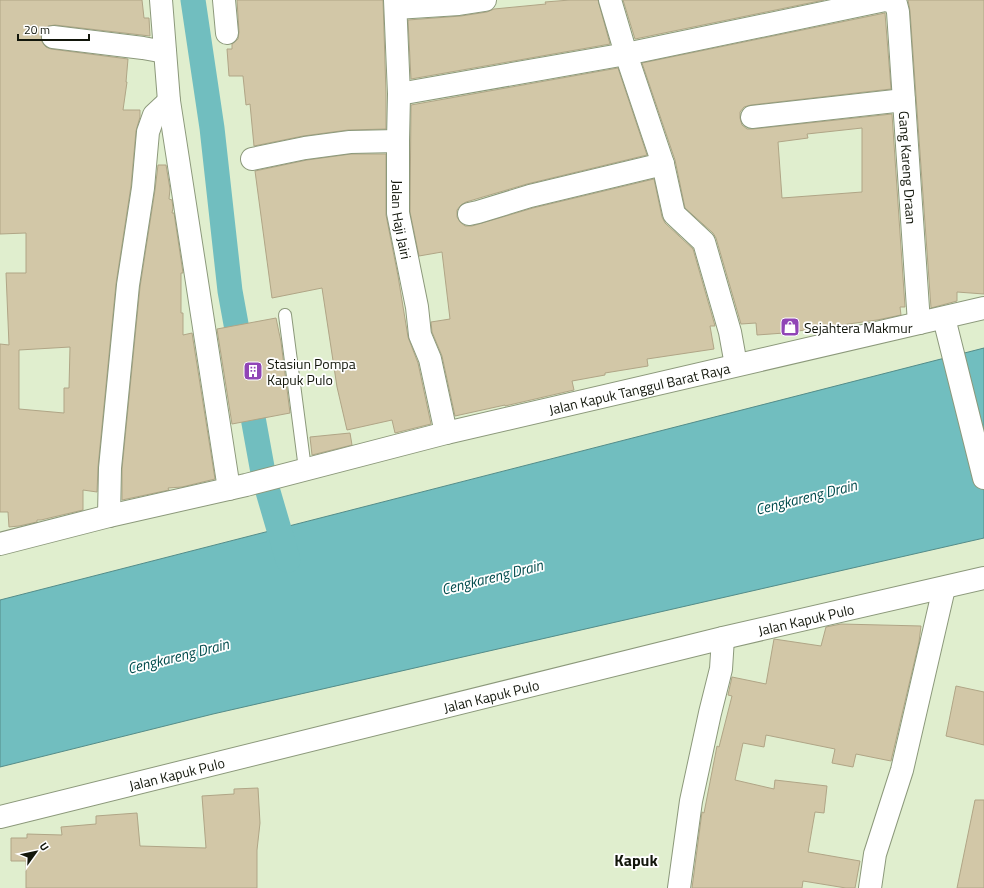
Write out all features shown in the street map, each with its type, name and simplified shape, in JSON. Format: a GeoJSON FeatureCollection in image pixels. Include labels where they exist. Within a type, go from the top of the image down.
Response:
{"type":"FeatureCollection","features":[{"type":"Feature","properties":{"kind":"street"},"geometry":{"type":"LineString","coordinates":[[161,0],[169,101],[237,487]]}},
{"type":"Feature","properties":{"kind":"street"},"geometry":{"type":"LineString","coordinates":[[224,0],[228,33]]}},
{"type":"Feature","properties":{"kind":"street"},"geometry":{"type":"LineString","coordinates":[[610,0],[626,54],[663,164],[674,214],[704,242],[730,332],[736,365]]}},
{"type":"Feature","properties":{"kind":"street"},"geometry":{"type":"LineString","coordinates":[[395,4],[476,1]]}},
{"type":"Feature","properties":{"kind":"street","name":"Jalan Haji Jairi"},"geometry":{"type":"LineString","coordinates":[[395,4],[399,94],[398,213],[417,307],[420,335],[430,359],[446,433]]}},
{"type":"Feature","properties":{"kind":"street"},"geometry":{"type":"LineString","coordinates":[[399,94],[626,54],[890,4]]}},
{"type":"Feature","properties":{"kind":"street","name":"Gang Kareng Draan"},"geometry":{"type":"LineString","coordinates":[[890,4],[904,100],[919,324]]}},
{"type":"Feature","properties":{"kind":"street"},"geometry":{"type":"LineString","coordinates":[[53,37],[165,52]]}},
{"type":"Feature","properties":{"kind":"street"},"geometry":{"type":"LineString","coordinates":[[752,118],[904,100]]}},
{"type":"Feature","properties":{"kind":"street"},"geometry":{"type":"LineString","coordinates":[[109,516],[110,468],[128,285],[144,188],[148,132],[154,115],[169,101]]}},
{"type":"Feature","properties":{"kind":"street"},"geometry":{"type":"LineString","coordinates":[[252,158],[305,148],[350,142],[398,141]]}},
{"type":"Feature","properties":{"kind":"street"},"geometry":{"type":"LineString","coordinates":[[469,214],[530,196],[663,164]]}},
{"type":"Feature","properties":{"kind":"street","name":"Jalan Kapuk Tanggul Barat Raya"},"geometry":{"type":"LineString","coordinates":[[300,470],[446,433],[919,324],[947,328],[984,308]]}},
{"type":"Feature","properties":{"kind":"street"},"geometry":{"type":"LineString","coordinates":[[947,328],[984,478]]}},
{"type":"Feature","properties":{"kind":"street"},"geometry":{"type":"LineString","coordinates":[[0,544],[109,516],[237,487],[300,470]]}},
{"type":"Feature","properties":{"kind":"street","name":"Jalan Kapuk Pulo"},"geometry":{"type":"LineString","coordinates":[[0,817],[723,638],[984,578]]}},
{"type":"Feature","properties":{"kind":"street"},"geometry":{"type":"LineString","coordinates":[[870,888],[875,854],[902,770],[944,588]]}},
{"type":"Feature","properties":{"kind":"street"},"geometry":{"type":"LineString","coordinates":[[679,888],[691,801],[721,669],[723,638]]}},
{"type":"Feature","properties":{"kind":"lane"},"geometry":{"type":"LineString","coordinates":[[285,315],[300,470]]}},
{"type":"Feature","properties":{"kind":"water","name":"Cengkareng Drain"},"geometry":{"type":"Polygon","coordinates":[[[984,348],[984,538],[213,714],[0,767],[0,600],[984,348]]]}},
{"type":"Feature","properties":{"kind":"building"},"geometry":{"type":"Polygon","coordinates":[[[0,0],[142,0],[144,18],[149,18],[150,36],[55,25],[48,26],[43,30],[41,35],[42,42],[46,47],[51,49],[128,59],[127,82],[123,110],[140,110],[140,117],[136,131],[131,186],[116,284],[98,467],[97,492],[83,490],[83,510],[37,520],[37,522],[9,527],[8,512],[0,512],[0,344],[9,345],[6,273],[26,273],[26,233],[0,234],[0,0]],[[70,347],[19,350],[19,409],[64,413],[64,388],[69,388],[70,347]]]}},
{"type":"Feature","properties":{"kind":"building"},"geometry":{"type":"Polygon","coordinates":[[[237,0],[383,0],[386,129],[348,130],[303,136],[254,146],[250,104],[246,105],[243,76],[229,76],[227,49],[232,49],[232,44],[238,39],[239,32],[237,0]]]}},
{"type":"Feature","properties":{"kind":"building"},"geometry":{"type":"Polygon","coordinates":[[[570,0],[598,0],[610,44],[411,79],[408,20],[461,16],[487,12],[494,9],[570,0]]]}},
{"type":"Feature","properties":{"kind":"building"},"geometry":{"type":"Polygon","coordinates":[[[623,0],[824,0],[635,39],[623,0]]]}},
{"type":"Feature","properties":{"kind":"building"},"geometry":{"type":"Polygon","coordinates":[[[908,0],[984,0],[984,294],[957,292],[957,301],[931,308],[910,11],[908,0]]]}},
{"type":"Feature","properties":{"kind":"building"},"geometry":{"type":"Polygon","coordinates":[[[885,13],[891,89],[751,105],[744,107],[740,112],[740,118],[742,125],[747,129],[753,129],[892,114],[905,307],[900,307],[901,315],[798,332],[757,335],[756,323],[741,324],[716,238],[713,233],[685,208],[675,160],[642,63],[885,13]],[[862,128],[807,134],[808,138],[778,142],[782,198],[862,192],[862,128]]]}},
{"type":"Feature","properties":{"kind":"building"},"geometry":{"type":"Polygon","coordinates":[[[618,68],[647,155],[527,184],[466,202],[457,210],[457,217],[465,226],[472,226],[533,208],[654,179],[662,217],[665,223],[693,249],[715,326],[710,326],[714,349],[647,359],[648,366],[605,373],[605,375],[572,381],[574,390],[455,416],[442,356],[432,332],[431,322],[450,319],[442,252],[419,256],[410,212],[411,105],[618,68]]]}},
{"type":"Feature","properties":{"kind":"building"},"geometry":{"type":"Polygon","coordinates":[[[351,154],[386,154],[386,215],[408,337],[418,363],[431,424],[395,433],[392,420],[347,430],[337,387],[322,288],[272,298],[255,171],[307,160],[351,154]]]}},
{"type":"Feature","properties":{"kind":"building"},"geometry":{"type":"Polygon","coordinates":[[[158,165],[166,165],[170,189],[169,199],[172,200],[172,213],[174,213],[183,273],[181,273],[181,313],[183,313],[183,335],[192,333],[215,479],[182,487],[168,488],[169,490],[122,500],[122,469],[140,287],[158,165]]]}},
{"type":"Feature","properties":{"kind":"building","name":"Stasiun Pompa Kapuk Pulo"},"geometry":{"type":"Polygon","coordinates":[[[276,318],[281,342],[290,413],[232,424],[217,329],[276,318]]]}},
{"type":"Feature","properties":{"kind":"building"},"geometry":{"type":"Polygon","coordinates":[[[350,433],[352,445],[312,455],[310,437],[350,433]]]}},
{"type":"Feature","properties":{"kind":"building"},"geometry":{"type":"Polygon","coordinates":[[[841,624],[921,626],[919,642],[891,761],[856,754],[853,767],[832,763],[835,749],[766,735],[764,747],[743,743],[735,780],[774,789],[775,780],[827,786],[824,813],[815,812],[808,852],[860,861],[855,888],[846,888],[803,881],[802,888],[692,888],[702,812],[704,813],[717,746],[719,747],[732,696],[728,695],[732,677],[766,684],[774,639],[821,646],[826,627],[841,624]]]}},
{"type":"Feature","properties":{"kind":"building"},"geometry":{"type":"Polygon","coordinates":[[[956,686],[984,692],[984,745],[946,736],[956,686]]]}},
{"type":"Feature","properties":{"kind":"building"},"geometry":{"type":"Polygon","coordinates":[[[258,788],[260,823],[257,850],[257,888],[26,888],[26,861],[11,861],[11,838],[27,838],[27,834],[62,835],[61,827],[96,824],[96,816],[137,813],[140,846],[206,848],[202,796],[234,794],[234,789],[258,788]]]}},
{"type":"Feature","properties":{"kind":"building"},"geometry":{"type":"Polygon","coordinates":[[[975,800],[984,800],[984,888],[957,888],[975,800]]]}},
{"type":"Feature","properties":{"kind":"waterway"},"geometry":{"type":"LineString","coordinates":[[193,0],[212,128],[230,291],[264,478],[288,560]]}},
{"type":"Feature","properties":{"kind":"place","name":"Sejahtera Makmur"},"geometry":{"type":"Point","coordinates":[790,327]}},
{"type":"Feature","properties":{"kind":"place","name":"Stasiun Pompa Kapuk Pulo"},"geometry":{"type":"Point","coordinates":[253,371]}},
{"type":"Feature","properties":{"kind":"district","name":"Kapuk"},"geometry":{"type":"Point","coordinates":[636,860]}}]}
